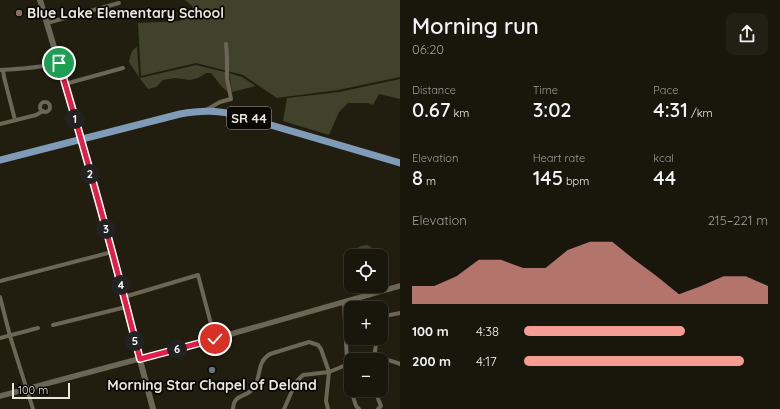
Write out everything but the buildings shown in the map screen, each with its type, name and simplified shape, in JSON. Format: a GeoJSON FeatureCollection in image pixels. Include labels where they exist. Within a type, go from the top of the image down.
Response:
{"type":"FeatureCollection","features":[{"type":"Feature","properties":{"kind":"main road"},"geometry":{"type":"LineString","coordinates":[[40,0],[112,252],[153,409]]}},
{"type":"Feature","properties":{"kind":"main road","name":"SR 44"},"geometry":{"type":"LineString","coordinates":[[0,160],[180,114],[204,110],[222,111],[400,163]]}},
{"type":"Feature","properties":{"kind":"street"},"geometry":{"type":"LineString","coordinates":[[47,23],[119,3]]}},
{"type":"Feature","properties":{"kind":"street"},"geometry":{"type":"LineString","coordinates":[[204,110],[220,102],[231,99],[226,44]]}},
{"type":"Feature","properties":{"kind":"street"},"geometry":{"type":"LineString","coordinates":[[15,120],[2,70],[40,68],[59,63]]}},
{"type":"Feature","properties":{"kind":"street"},"geometry":{"type":"LineString","coordinates":[[65,84],[123,68]]}},
{"type":"Feature","properties":{"kind":"street"},"geometry":{"type":"LineString","coordinates":[[0,124],[36,115],[43,111]]}},
{"type":"Feature","properties":{"kind":"street"},"geometry":{"type":"LineString","coordinates":[[0,281],[112,252]]}},
{"type":"Feature","properties":{"kind":"street"},"geometry":{"type":"LineString","coordinates":[[124,297],[198,275],[215,339]]}},
{"type":"Feature","properties":{"kind":"street"},"geometry":{"type":"LineString","coordinates":[[348,301],[400,286]]}},
{"type":"Feature","properties":{"kind":"street"},"geometry":{"type":"LineString","coordinates":[[0,297],[10,336],[33,409]]}},
{"type":"Feature","properties":{"kind":"street"},"geometry":{"type":"LineString","coordinates":[[0,396],[215,339],[344,302]]}},
{"type":"Feature","properties":{"kind":"street"},"geometry":{"type":"LineString","coordinates":[[54,324],[126,307]]}},
{"type":"Feature","properties":{"kind":"street"},"geometry":{"type":"LineString","coordinates":[[388,315],[400,313]]}},
{"type":"Feature","properties":{"kind":"street"},"geometry":{"type":"LineString","coordinates":[[0,338],[38,328]]}},
{"type":"Feature","properties":{"kind":"street"},"geometry":{"type":"LineString","coordinates":[[233,409],[235,401],[238,397],[248,393],[252,389],[259,377],[261,361],[265,357],[270,354],[309,342],[318,345],[321,349],[329,372],[326,401],[328,409]]}},
{"type":"Feature","properties":{"kind":"street"},"geometry":{"type":"LineString","coordinates":[[388,360],[400,364]]}},
{"type":"Feature","properties":{"kind":"street"},"geometry":{"type":"LineString","coordinates":[[284,409],[296,382],[302,375],[329,372],[344,367]]}},
{"type":"Feature","properties":{"kind":"street"},"geometry":{"type":"LineString","coordinates":[[353,397],[356,406],[359,409]]}},
{"type":"Feature","properties":{"kind":"street"},"geometry":{"type":"LineString","coordinates":[[377,397],[381,406],[378,409]]}},
{"type":"Feature","properties":{"kind":"green space"},"geometry":{"type":"Polygon","coordinates":[[[185,0],[400,0],[400,77],[338,90],[277,98],[243,75],[196,63],[141,76],[138,23],[180,21],[193,7],[185,0]]]}},
{"type":"Feature","properties":{"kind":"green space"},"geometry":{"type":"Polygon","coordinates":[[[137,47],[140,78],[196,65],[225,72],[228,92],[221,86],[211,73],[206,73],[198,78],[190,80],[175,78],[163,80],[156,87],[148,89],[141,80],[129,62],[132,51],[137,47]]]}},
{"type":"Feature","properties":{"kind":"green space"},"geometry":{"type":"Polygon","coordinates":[[[229,73],[242,77],[256,86],[232,92],[229,73]]]}},
{"type":"Feature","properties":{"kind":"green space"},"geometry":{"type":"Polygon","coordinates":[[[400,79],[400,99],[379,94],[373,105],[368,103],[348,103],[339,112],[329,135],[283,121],[287,98],[339,92],[400,79]]]}},
{"type":"Feature","properties":{"kind":"green space"},"geometry":{"type":"Polygon","coordinates":[[[367,245],[373,249],[356,249],[367,245]]]}},
{"type":"Feature","properties":{"kind":"place","name":"Blue Lake Elementary School"},"geometry":{"type":"Point","coordinates":[19,13]}},
{"type":"Feature","properties":{"kind":"place","name":"Morning Star Chapel of Deland"},"geometry":{"type":"Point","coordinates":[212,370]}},
{"type":"Feature","properties":{"kind":"route"},"geometry":{"type":"LineString","coordinates":[[59,63],[140,359],[215,339]]}}]}
